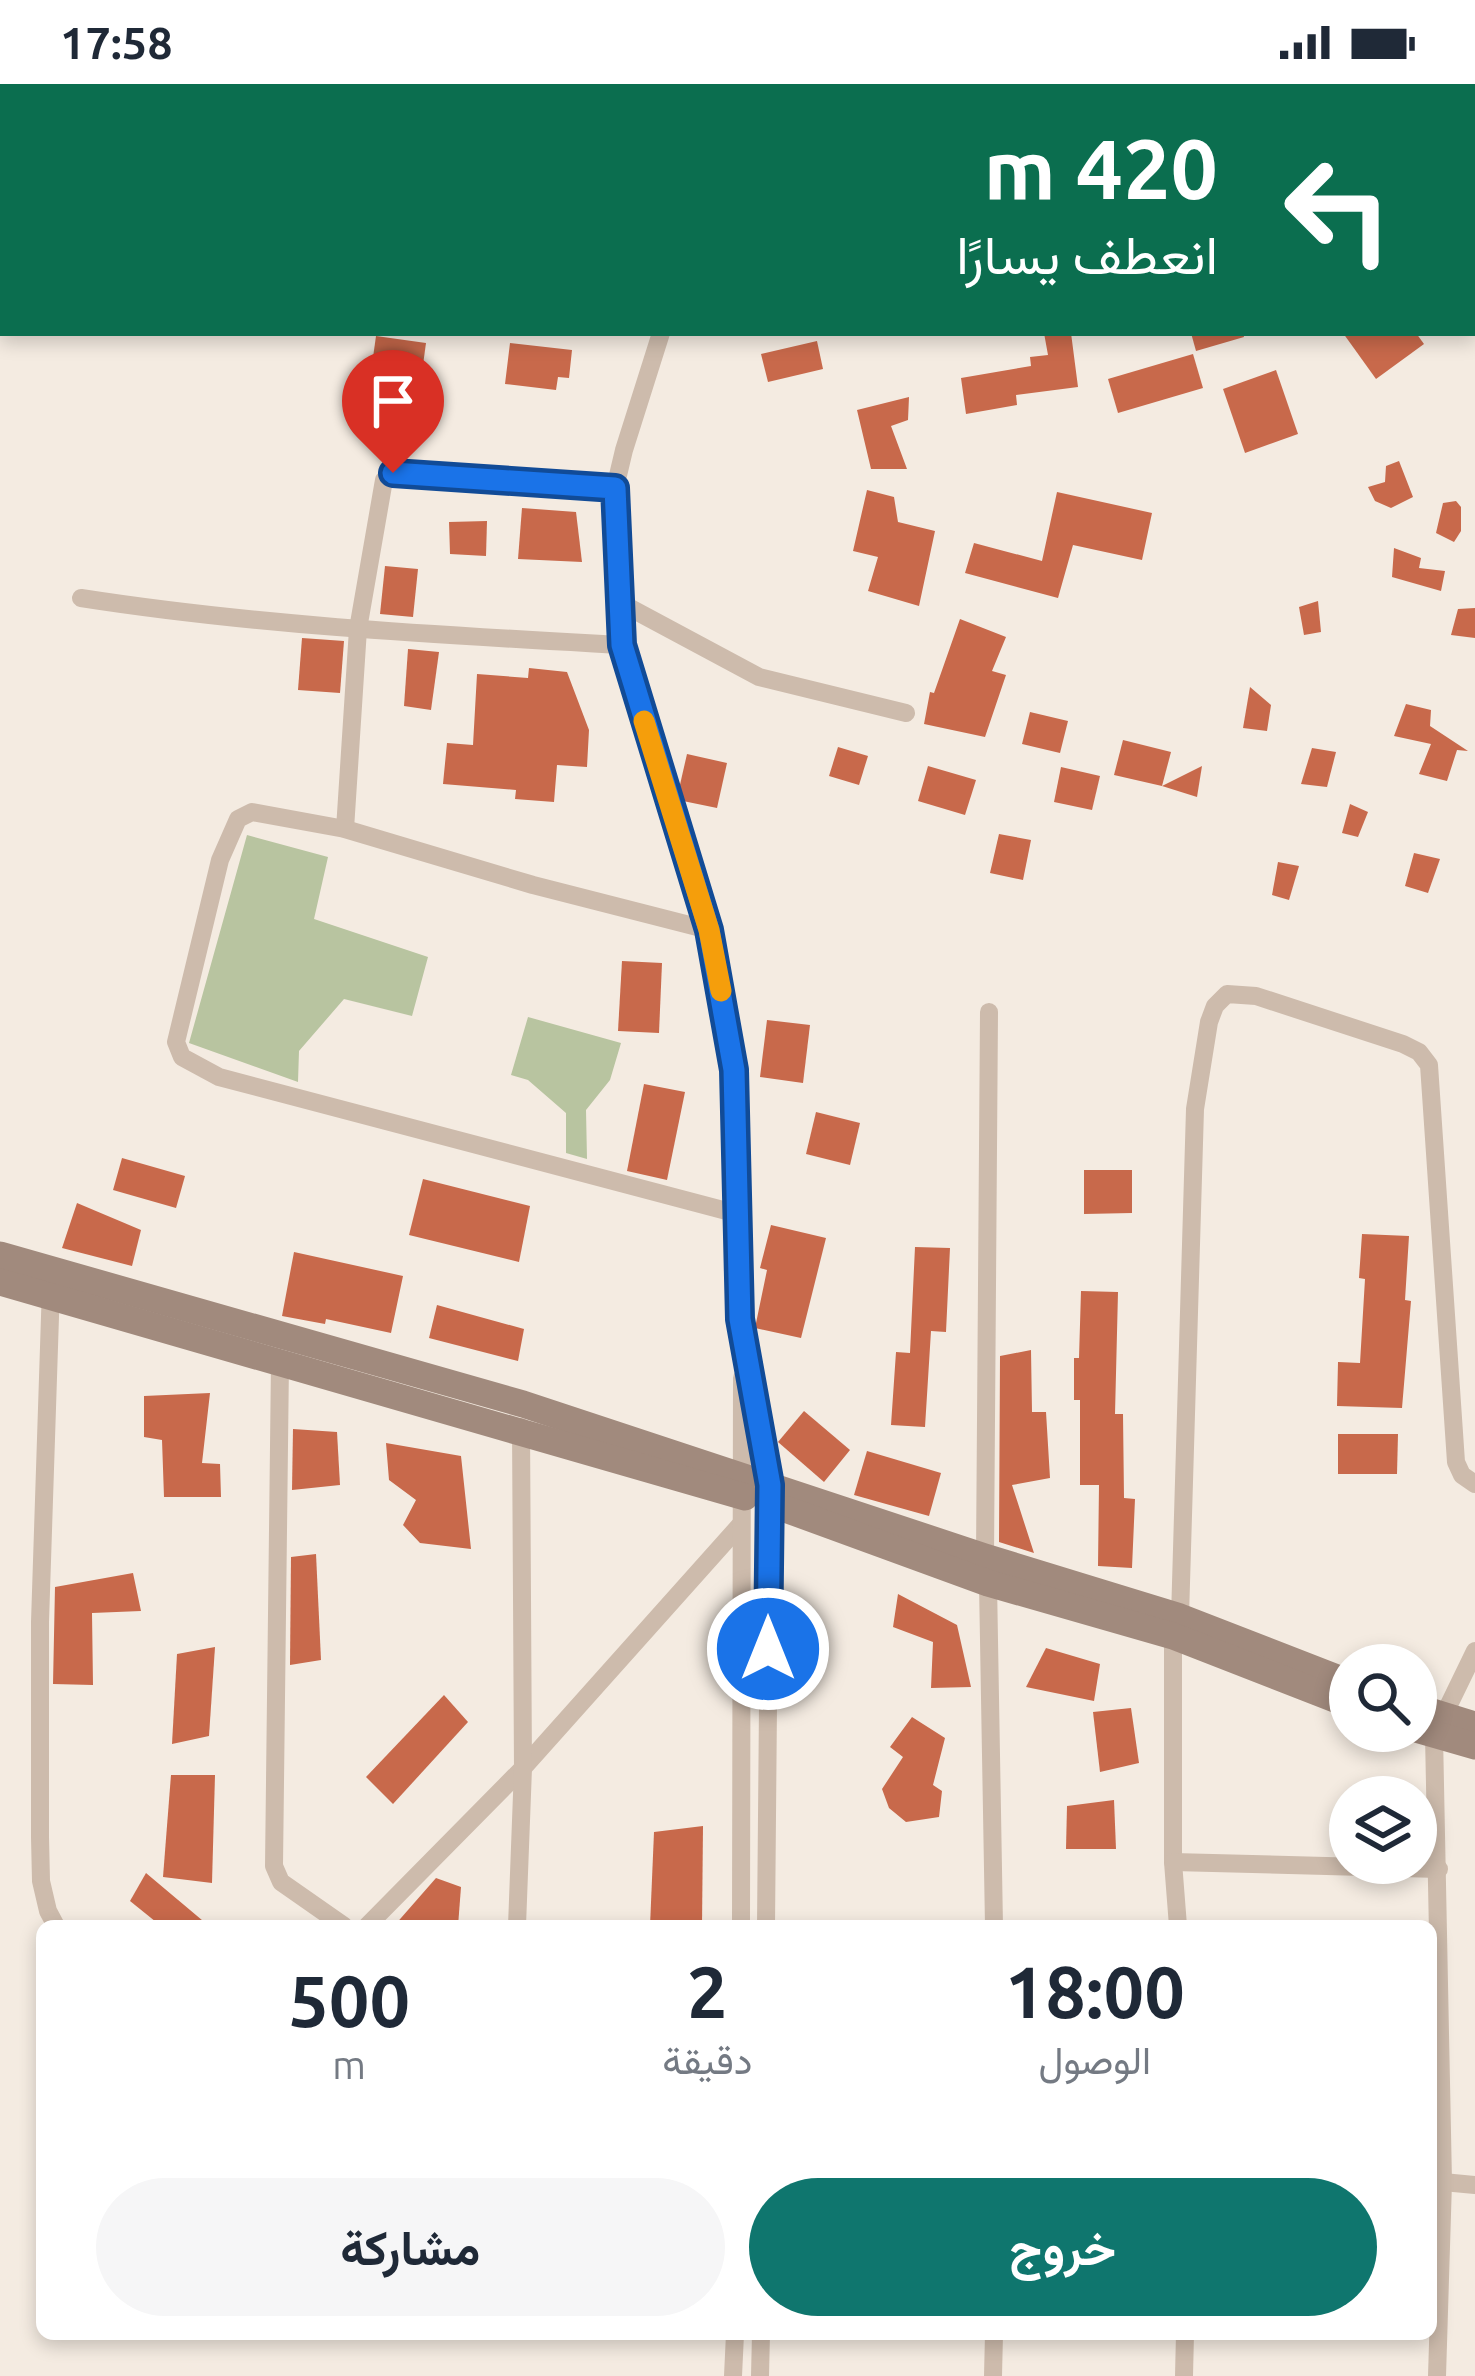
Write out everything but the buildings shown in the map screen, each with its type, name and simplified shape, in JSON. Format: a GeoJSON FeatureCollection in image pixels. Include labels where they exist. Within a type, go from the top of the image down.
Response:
{"type":"FeatureCollection","features":[{"type":"Feature","properties":{"kind":"main road"},"geometry":{"type":"LineString","coordinates":[[0,1256],[51,1283],[280,1362],[522,1417]]}},
{"type":"Feature","properties":{"kind":"main road"},"geometry":{"type":"LineString","coordinates":[[0,1282],[51,1283],[522,1417],[753,1497],[1329,1676]]}},
{"type":"Feature","properties":{"kind":"main road"},"geometry":{"type":"LineString","coordinates":[[1177,1626],[1329,1695]]}},
{"type":"Feature","properties":{"kind":"main road"},"geometry":{"type":"LineString","coordinates":[[1437,1723],[1475,1725]]}},
{"type":"Feature","properties":{"kind":"main road"},"geometry":{"type":"LineString","coordinates":[[1437,1727],[1475,1747]]}},
{"type":"Feature","properties":{"kind":"street"},"geometry":{"type":"LineString","coordinates":[[660,336],[638,397],[615,488],[622,645],[709,930],[734,1070],[766,1920]]}},
{"type":"Feature","properties":{"kind":"street"},"geometry":{"type":"LineString","coordinates":[[345,829],[358,629],[384,480],[393,473],[615,488]]}},
{"type":"Feature","properties":{"kind":"street"},"geometry":{"type":"LineString","coordinates":[[81,598],[170,612],[358,629],[622,645]]}},
{"type":"Feature","properties":{"kind":"street"},"geometry":{"type":"LineString","coordinates":[[620,602],[759,677],[906,713]]}},
{"type":"Feature","properties":{"kind":"street"},"geometry":{"type":"LineString","coordinates":[[709,930],[533,885],[345,829],[251,812],[238,820],[220,860],[176,1042],[182,1057],[219,1077],[738,1214]]}},
{"type":"Feature","properties":{"kind":"street"},"geometry":{"type":"LineString","coordinates":[[1177,1920],[1172,1862],[1177,1626],[1195,1109],[1209,1022],[1215,1006],[1227,994],[1256,996],[1403,1044],[1419,1052],[1429,1065],[1456,1462],[1462,1475],[1475,1484]]}},
{"type":"Feature","properties":{"kind":"street"},"geometry":{"type":"LineString","coordinates":[[989,1012],[986,1570],[994,1920]]}},
{"type":"Feature","properties":{"kind":"street"},"geometry":{"type":"LineString","coordinates":[[51,1283],[40,1622],[40,1837],[41,1881],[53,1920]]}},
{"type":"Feature","properties":{"kind":"street"},"geometry":{"type":"LineString","coordinates":[[741,1920],[753,1497],[743,1343]]}},
{"type":"Feature","properties":{"kind":"street"},"geometry":{"type":"LineString","coordinates":[[280,1362],[274,1866],[281,1882],[335,1920]]}},
{"type":"Feature","properties":{"kind":"street"},"geometry":{"type":"LineString","coordinates":[[517,1920],[523,1768],[522,1417]]}},
{"type":"Feature","properties":{"kind":"street"},"geometry":{"type":"LineString","coordinates":[[373,1920],[523,1768],[753,1497]]}},
{"type":"Feature","properties":{"kind":"street"},"geometry":{"type":"LineString","coordinates":[[1437,1707],[1475,1651]]}},
{"type":"Feature","properties":{"kind":"street"},"geometry":{"type":"LineString","coordinates":[[1429,1752],[1439,1869],[1443,2182],[1437,2248]]}},
{"type":"Feature","properties":{"kind":"street"},"geometry":{"type":"LineString","coordinates":[[1172,1862],[1439,1869]]}},
{"type":"Feature","properties":{"kind":"street"},"geometry":{"type":"LineString","coordinates":[[1443,2182],[1475,2185]]}},
{"type":"Feature","properties":{"kind":"street"},"geometry":{"type":"LineString","coordinates":[[733,2376],[735,2340]]}},
{"type":"Feature","properties":{"kind":"street"},"geometry":{"type":"LineString","coordinates":[[760,2376],[761,2340]]}},
{"type":"Feature","properties":{"kind":"street"},"geometry":{"type":"LineString","coordinates":[[993,2376],[994,2340]]}},
{"type":"Feature","properties":{"kind":"street"},"geometry":{"type":"LineString","coordinates":[[1184,2376],[1185,2340]]}},
{"type":"Feature","properties":{"kind":"street"},"geometry":{"type":"LineString","coordinates":[[1436,2340],[1437,2376]]}},
{"type":"Feature","properties":{"kind":"green space"},"geometry":{"type":"Polygon","coordinates":[[[247,835],[328,857],[314,919],[428,957],[412,1016],[344,999],[299,1051],[298,1082],[189,1043],[247,835]]]}},
{"type":"Feature","properties":{"kind":"green space"},"geometry":{"type":"Polygon","coordinates":[[[528,1017],[621,1043],[610,1080],[586,1110],[587,1159],[566,1153],[566,1113],[528,1080],[511,1075],[528,1017]]]}},
{"type":"Feature","properties":{"kind":"slow traffic"},"geometry":{"type":"LineString","coordinates":[[644,721],[709,930],[721,991]]}},
{"type":"Feature","properties":{"kind":"route"},"geometry":{"type":"LineString","coordinates":[[393,473],[615,488],[626,664],[709,930],[730,1034],[740,1319],[770,1485],[768,1649]]}}]}
